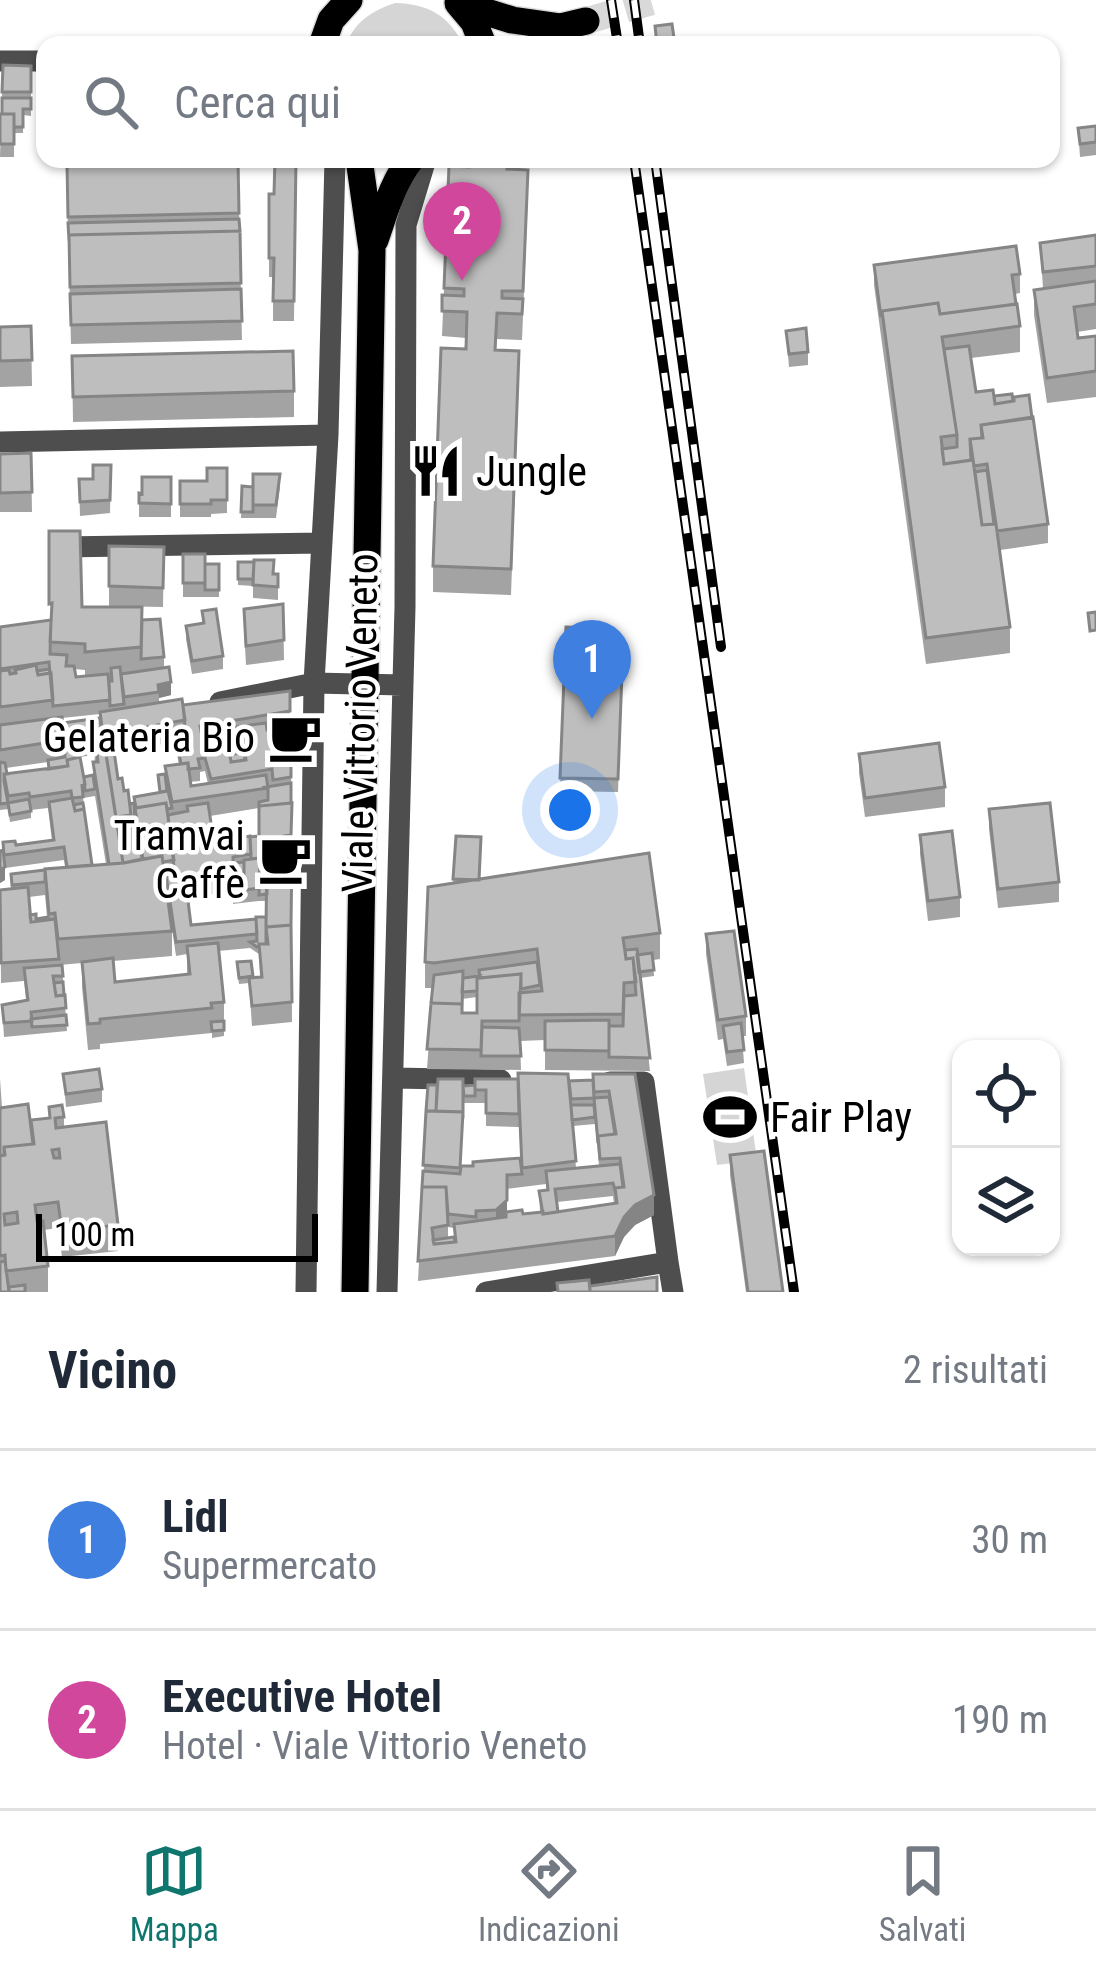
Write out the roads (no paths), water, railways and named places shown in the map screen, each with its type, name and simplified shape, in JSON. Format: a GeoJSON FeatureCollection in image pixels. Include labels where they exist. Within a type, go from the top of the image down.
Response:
{"type":"FeatureCollection","features":[{"type":"Feature","properties":{"kind":"main road"},"geometry":{"type":"LineString","coordinates":[[458,2],[512,20],[573,24],[553,36]]}},
{"type":"Feature","properties":{"kind":"main road"},"geometry":{"type":"LineString","coordinates":[[458,2],[479,36]]}},
{"type":"Feature","properties":{"kind":"main road","name":"Viale Vittorio Veneto"},"geometry":{"type":"LineString","coordinates":[[352,1292],[372,250],[360,168]]}},
{"type":"Feature","properties":{"kind":"main road","name":"Viale Vittorio Veneto"},"geometry":{"type":"LineString","coordinates":[[372,250],[404,168]]}},
{"type":"Feature","properties":{"kind":"street"},"geometry":{"type":"LineString","coordinates":[[0,61],[36,62]]}},
{"type":"Feature","properties":{"kind":"street","name":"Viale Vittorio Veneto"},"geometry":{"type":"LineString","coordinates":[[306,1292],[314,683],[328,436],[335,168]]}},
{"type":"Feature","properties":{"kind":"street","name":"Viale Vittorio Veneto"},"geometry":{"type":"LineString","coordinates":[[387,1292],[404,685],[406,225],[423,168]]}},
{"type":"Feature","properties":{"kind":"street"},"geometry":{"type":"LineString","coordinates":[[0,442],[328,436]]}},
{"type":"Feature","properties":{"kind":"street"},"geometry":{"type":"LineString","coordinates":[[62,547],[322,543]]}},
{"type":"Feature","properties":{"kind":"street"},"geometry":{"type":"LineString","coordinates":[[189,707],[314,683],[404,685]]}},
{"type":"Feature","properties":{"kind":"street"},"geometry":{"type":"LineString","coordinates":[[394,1078],[527,1080]]}},
{"type":"Feature","properties":{"kind":"street"},"geometry":{"type":"LineString","coordinates":[[597,1082],[644,1082],[673,1292]]}},
{"type":"Feature","properties":{"kind":"street"},"geometry":{"type":"LineString","coordinates":[[486,1292],[668,1262]]}},
{"type":"Feature","properties":{"kind":"tunnel"},"geometry":{"type":"LineString","coordinates":[[586,21],[657,0]]}},
{"type":"Feature","properties":{"kind":"railway"},"geometry":{"type":"LineString","coordinates":[[611,0],[617,36]]}},
{"type":"Feature","properties":{"kind":"railway"},"geometry":{"type":"LineString","coordinates":[[634,0],[639,36]]}},
{"type":"Feature","properties":{"kind":"railway"},"geometry":{"type":"LineString","coordinates":[[635,168],[794,1292]]}},
{"type":"Feature","properties":{"kind":"railway"},"geometry":{"type":"LineString","coordinates":[[656,168],[721,647]]}},
{"type":"Feature","properties":{"kind":"place","name":"Executive Hotel"},"geometry":{"type":"Point","coordinates":[462,281]}},
{"type":"Feature","properties":{"kind":"place","name":"Jungle"},"geometry":{"type":"Point","coordinates":[436,471]}},
{"type":"Feature","properties":{"kind":"place","name":"Lidl"},"geometry":{"type":"Point","coordinates":[592,719]}},
{"type":"Feature","properties":{"kind":"place","name":"Gelateria Bio"},"geometry":{"type":"Point","coordinates":[295,737]}},
{"type":"Feature","properties":{"kind":"place","name":"Tramvai Caffè"},"geometry":{"type":"Point","coordinates":[285,859]}},
{"type":"Feature","properties":{"kind":"place","name":"Fair Play"},"geometry":{"type":"Point","coordinates":[730,1117]}}]}
